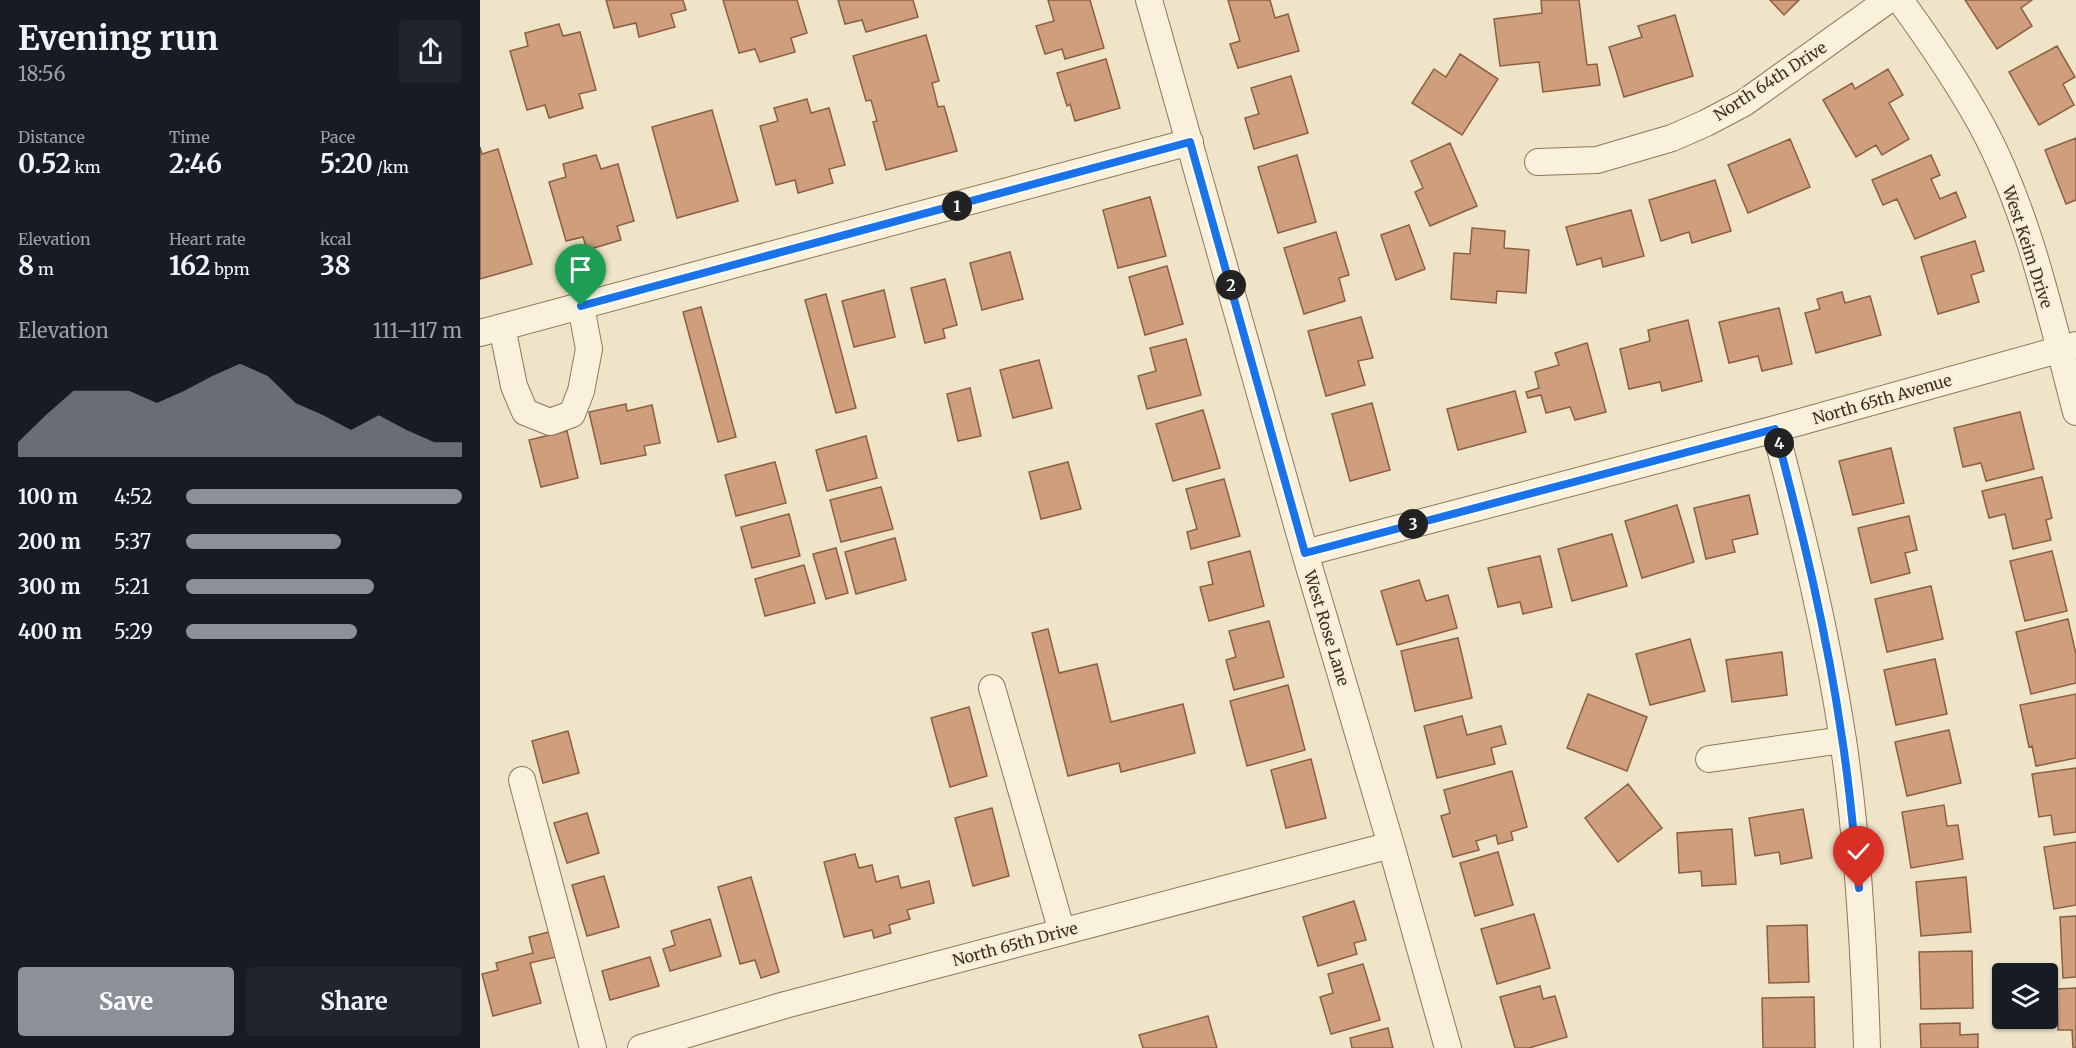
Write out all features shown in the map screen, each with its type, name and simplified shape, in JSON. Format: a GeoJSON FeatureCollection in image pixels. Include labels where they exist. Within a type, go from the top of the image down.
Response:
{"type":"FeatureCollection","features":[{"type":"Feature","properties":{"kind":"street","name":"West Rose Lane"},"geometry":{"type":"LineString","coordinates":[[1149,0],[1448,1048]]}},
{"type":"Feature","properties":{"kind":"street","name":"North 64th Drive"},"geometry":{"type":"LineString","coordinates":[[1538,162],[1597,160],[1672,138],[1706,123],[1744,103],[1888,0]]}},
{"type":"Feature","properties":{"kind":"street","name":"West Keim Drive"},"geometry":{"type":"LineString","coordinates":[[1900,0],[1932,44],[1983,127],[2017,203],[2030,246],[2068,347],[2076,412]]}},
{"type":"Feature","properties":{"kind":"street"},"geometry":{"type":"LineString","coordinates":[[581,306],[589,349],[581,391],[572,414],[550,422],[525,412],[491,330],[1190,142]]}},
{"type":"Feature","properties":{"kind":"street","name":"North 65th Avenue"},"geometry":{"type":"LineString","coordinates":[[1305,553],[1775,429],[2068,347]]}},
{"type":"Feature","properties":{"kind":"street"},"geometry":{"type":"LineString","coordinates":[[1775,429],[1812,574],[1843,740],[1859,888],[1867,1048]]}},
{"type":"Feature","properties":{"kind":"street"},"geometry":{"type":"LineString","coordinates":[[992,688],[1062,932]]}},
{"type":"Feature","properties":{"kind":"street"},"geometry":{"type":"LineString","coordinates":[[1709,759],[1843,740]]}},
{"type":"Feature","properties":{"kind":"street"},"geometry":{"type":"LineString","coordinates":[[522,780],[593,1048]]}},
{"type":"Feature","properties":{"kind":"street","name":"North 65th Drive"},"geometry":{"type":"LineString","coordinates":[[641,1048],[785,1005],[1391,845]]}},
{"type":"Feature","properties":{"kind":"building"},"geometry":{"type":"Polygon","coordinates":[[[606,0],[683,0],[686,10],[671,14],[675,27],[639,37],[636,23],[614,28],[606,0]]]}},
{"type":"Feature","properties":{"kind":"building"},"geometry":{"type":"Polygon","coordinates":[[[723,0],[797,0],[807,33],[791,38],[795,52],[760,62],[755,49],[739,53],[723,0]]]}},
{"type":"Feature","properties":{"kind":"building"},"geometry":{"type":"Polygon","coordinates":[[[838,0],[913,0],[918,17],[866,32],[862,20],[845,24],[838,0]]]}},
{"type":"Feature","properties":{"kind":"building"},"geometry":{"type":"Polygon","coordinates":[[[1048,0],[1090,0],[1104,48],[1065,59],[1062,49],[1045,54],[1036,26],[1054,21],[1048,0]]]}},
{"type":"Feature","properties":{"kind":"building"},"geometry":{"type":"Polygon","coordinates":[[[1228,0],[1270,0],[1275,18],[1288,14],[1299,51],[1238,68],[1230,44],[1240,41],[1228,0]]]}},
{"type":"Feature","properties":{"kind":"building"},"geometry":{"type":"Polygon","coordinates":[[[1541,0],[1579,0],[1587,65],[1597,64],[1600,85],[1543,92],[1539,62],[1500,66],[1494,19],[1542,13],[1541,0]]]}},
{"type":"Feature","properties":{"kind":"building"},"geometry":{"type":"Polygon","coordinates":[[[1770,0],[1799,0],[1784,15],[1770,0]]]}},
{"type":"Feature","properties":{"kind":"building"},"geometry":{"type":"Polygon","coordinates":[[[1965,0],[2032,0],[2021,8],[2032,26],[1997,49],[1965,0]]]}},
{"type":"Feature","properties":{"kind":"building"},"geometry":{"type":"Polygon","coordinates":[[[1675,15],[1693,76],[1624,97],[1609,47],[1642,37],[1638,26],[1675,15]]]}},
{"type":"Feature","properties":{"kind":"building"},"geometry":{"type":"Polygon","coordinates":[[[559,24],[563,36],[580,32],[596,90],[579,94],[583,108],[549,118],[545,105],[527,110],[510,51],[528,46],[525,33],[559,24]]]}},
{"type":"Feature","properties":{"kind":"building"},"geometry":{"type":"Polygon","coordinates":[[[926,35],[939,81],[932,83],[938,107],[944,106],[957,151],[886,170],[873,122],[877,121],[871,100],[866,101],[853,56],[926,35]]]}},
{"type":"Feature","properties":{"kind":"building"},"geometry":{"type":"Polygon","coordinates":[[[2057,46],[2075,77],[2063,84],[2074,105],[2039,125],[2009,72],[2057,46]]]}},
{"type":"Feature","properties":{"kind":"building"},"geometry":{"type":"Polygon","coordinates":[[[1460,54],[1498,79],[1462,135],[1412,103],[1434,69],[1446,77],[1460,54]]]}},
{"type":"Feature","properties":{"kind":"building"},"geometry":{"type":"Polygon","coordinates":[[[1106,59],[1120,108],[1075,121],[1070,104],[1067,106],[1057,73],[1106,59]]]}},
{"type":"Feature","properties":{"kind":"building"},"geometry":{"type":"Polygon","coordinates":[[[1888,69],[1903,95],[1889,103],[1909,139],[1882,155],[1876,145],[1856,157],[1823,100],[1852,83],[1855,89],[1888,69]]]}},
{"type":"Feature","properties":{"kind":"building"},"geometry":{"type":"Polygon","coordinates":[[[1291,76],[1308,133],[1254,149],[1245,118],[1259,114],[1251,88],[1291,76]]]}},
{"type":"Feature","properties":{"kind":"building"},"geometry":{"type":"Polygon","coordinates":[[[807,99],[811,113],[829,108],[845,165],[829,169],[833,183],[798,193],[795,180],[776,185],[760,126],[778,121],[774,108],[807,99]]]}},
{"type":"Feature","properties":{"kind":"building"},"geometry":{"type":"Polygon","coordinates":[[[712,110],[738,201],[677,218],[652,127],[712,110]]]}},
{"type":"Feature","properties":{"kind":"building"},"geometry":{"type":"Polygon","coordinates":[[[2076,138],[2076,200],[2066,204],[2045,150],[2076,138]]]}},
{"type":"Feature","properties":{"kind":"building"},"geometry":{"type":"Polygon","coordinates":[[[1790,139],[1810,187],[1748,213],[1728,165],[1790,139]]]}},
{"type":"Feature","properties":{"kind":"building"},"geometry":{"type":"Polygon","coordinates":[[[1450,143],[1477,206],[1430,226],[1415,192],[1423,188],[1411,161],[1450,143]]]}},
{"type":"Feature","properties":{"kind":"building"},"geometry":{"type":"Polygon","coordinates":[[[480,147],[482,154],[498,149],[532,264],[480,279],[480,147]]]}},
{"type":"Feature","properties":{"kind":"building"},"geometry":{"type":"Polygon","coordinates":[[[596,155],[601,169],[618,164],[634,221],[617,226],[621,240],[587,250],[583,237],[566,241],[549,182],[566,177],[563,164],[596,155]]]}},
{"type":"Feature","properties":{"kind":"building"},"geometry":{"type":"Polygon","coordinates":[[[1297,155],[1316,222],[1278,233],[1258,167],[1297,155]]]}},
{"type":"Feature","properties":{"kind":"building"},"geometry":{"type":"Polygon","coordinates":[[[1931,155],[1940,175],[1931,179],[1940,199],[1956,192],[1966,217],[1915,239],[1897,199],[1883,205],[1872,180],[1931,155]]]}},
{"type":"Feature","properties":{"kind":"building"},"geometry":{"type":"Polygon","coordinates":[[[1715,180],[1731,231],[1692,243],[1689,232],[1661,241],[1649,200],[1715,180]]]}},
{"type":"Feature","properties":{"kind":"building"},"geometry":{"type":"Polygon","coordinates":[[[1150,197],[1166,256],[1118,268],[1103,210],[1150,197]]]}},
{"type":"Feature","properties":{"kind":"building"},"geometry":{"type":"Polygon","coordinates":[[[1631,210],[1644,256],[1603,267],[1601,258],[1577,265],[1566,227],[1631,210]]]}},
{"type":"Feature","properties":{"kind":"building"},"geometry":{"type":"Polygon","coordinates":[[[1409,225],[1425,269],[1396,280],[1381,235],[1409,225]]]}},
{"type":"Feature","properties":{"kind":"building"},"geometry":{"type":"Polygon","coordinates":[[[1472,228],[1505,231],[1504,248],[1529,250],[1526,293],[1497,291],[1496,303],[1451,299],[1454,253],[1470,254],[1472,228]]]}},
{"type":"Feature","properties":{"kind":"building"},"geometry":{"type":"Polygon","coordinates":[[[1336,232],[1349,275],[1339,278],[1345,301],[1304,314],[1284,248],[1336,232]]]}},
{"type":"Feature","properties":{"kind":"building"},"geometry":{"type":"Polygon","coordinates":[[[1975,241],[1984,271],[1971,275],[1979,302],[1938,314],[1921,257],[1975,241]]]}},
{"type":"Feature","properties":{"kind":"building"},"geometry":{"type":"Polygon","coordinates":[[[1010,252],[1023,299],[982,310],[970,263],[1010,252]]]}},
{"type":"Feature","properties":{"kind":"building"},"geometry":{"type":"Polygon","coordinates":[[[1167,266],[1183,324],[1145,335],[1129,277],[1167,266]]]}},
{"type":"Feature","properties":{"kind":"building"},"geometry":{"type":"Polygon","coordinates":[[[945,279],[957,325],[943,329],[945,338],[925,343],[911,288],[945,279]]]}},
{"type":"Feature","properties":{"kind":"building"},"geometry":{"type":"Polygon","coordinates":[[[884,290],[895,337],[854,347],[842,301],[884,290]]]}},
{"type":"Feature","properties":{"kind":"building"},"geometry":{"type":"Polygon","coordinates":[[[1842,292],[1845,303],[1870,296],[1881,335],[1816,353],[1805,313],[1820,309],[1817,299],[1842,292]]]}},
{"type":"Feature","properties":{"kind":"building"},"geometry":{"type":"Polygon","coordinates":[[[826,294],[856,408],[836,413],[805,300],[826,294]]]}},
{"type":"Feature","properties":{"kind":"building"},"geometry":{"type":"Polygon","coordinates":[[[701,307],[736,437],[718,442],[683,312],[701,307]]]}},
{"type":"Feature","properties":{"kind":"building"},"geometry":{"type":"Polygon","coordinates":[[[1779,308],[1792,364],[1762,371],[1758,356],[1729,363],[1719,322],[1779,308]]]}},
{"type":"Feature","properties":{"kind":"building"},"geometry":{"type":"Polygon","coordinates":[[[1361,317],[1373,358],[1358,361],[1365,385],[1326,396],[1308,331],[1361,317]]]}},
{"type":"Feature","properties":{"kind":"building"},"geometry":{"type":"Polygon","coordinates":[[[1688,320],[1702,381],[1662,391],[1660,382],[1629,389],[1620,349],[1650,341],[1648,330],[1688,320]]]}},
{"type":"Feature","properties":{"kind":"building"},"geometry":{"type":"Polygon","coordinates":[[[1186,339],[1201,395],[1147,409],[1138,376],[1156,371],[1150,348],[1186,339]]]}},
{"type":"Feature","properties":{"kind":"building"},"geometry":{"type":"Polygon","coordinates":[[[1587,343],[1606,412],[1575,420],[1570,407],[1546,413],[1541,395],[1528,398],[1526,392],[1539,388],[1535,372],[1559,365],[1555,353],[1587,343]]]}},
{"type":"Feature","properties":{"kind":"building"},"geometry":{"type":"Polygon","coordinates":[[[1039,360],[1052,408],[1013,418],[1000,370],[1039,360]]]}},
{"type":"Feature","properties":{"kind":"building"},"geometry":{"type":"Polygon","coordinates":[[[970,388],[981,436],[958,441],[947,394],[970,388]]]}},
{"type":"Feature","properties":{"kind":"building"},"geometry":{"type":"Polygon","coordinates":[[[1515,391],[1526,432],[1458,450],[1447,409],[1515,391]]]}},
{"type":"Feature","properties":{"kind":"building"},"geometry":{"type":"Polygon","coordinates":[[[1372,403],[1390,470],[1350,481],[1332,414],[1372,403]]]}},
{"type":"Feature","properties":{"kind":"building"},"geometry":{"type":"Polygon","coordinates":[[[626,404],[627,411],[652,405],[660,443],[644,446],[646,455],[601,464],[589,412],[626,404]]]}},
{"type":"Feature","properties":{"kind":"building"},"geometry":{"type":"Polygon","coordinates":[[[1203,410],[1220,468],[1173,481],[1156,424],[1203,410]]]}},
{"type":"Feature","properties":{"kind":"building"},"geometry":{"type":"Polygon","coordinates":[[[2020,412],[2034,469],[1986,481],[1981,463],[1963,467],[1954,428],[2020,412]]]}},
{"type":"Feature","properties":{"kind":"building"},"geometry":{"type":"Polygon","coordinates":[[[567,431],[578,478],[541,487],[529,440],[567,431]]]}},
{"type":"Feature","properties":{"kind":"building"},"geometry":{"type":"Polygon","coordinates":[[[866,436],[877,478],[827,491],[816,450],[866,436]]]}},
{"type":"Feature","properties":{"kind":"building"},"geometry":{"type":"Polygon","coordinates":[[[1891,448],[1904,503],[1853,515],[1839,461],[1891,448]]]}},
{"type":"Feature","properties":{"kind":"building"},"geometry":{"type":"Polygon","coordinates":[[[775,462],[786,503],[736,516],[725,475],[775,462]]]}},
{"type":"Feature","properties":{"kind":"building"},"geometry":{"type":"Polygon","coordinates":[[[1068,462],[1081,509],[1041,519],[1029,472],[1068,462]]]}},
{"type":"Feature","properties":{"kind":"building"},"geometry":{"type":"Polygon","coordinates":[[[2042,477],[2052,518],[2046,520],[2051,540],[2013,549],[2005,514],[1989,518],[1982,491],[2042,477]]]}},
{"type":"Feature","properties":{"kind":"building"},"geometry":{"type":"Polygon","coordinates":[[[1224,479],[1240,536],[1191,549],[1187,532],[1197,529],[1186,489],[1224,479]]]}},
{"type":"Feature","properties":{"kind":"building"},"geometry":{"type":"Polygon","coordinates":[[[881,487],[893,529],[841,542],[830,500],[881,487]]]}},
{"type":"Feature","properties":{"kind":"building"},"geometry":{"type":"Polygon","coordinates":[[[1749,495],[1758,534],[1732,540],[1735,552],[1706,559],[1694,508],[1749,495]]]}},
{"type":"Feature","properties":{"kind":"building"},"geometry":{"type":"Polygon","coordinates":[[[1677,505],[1694,562],[1642,578],[1625,521],[1677,505]]]}},
{"type":"Feature","properties":{"kind":"building"},"geometry":{"type":"Polygon","coordinates":[[[789,514],[800,556],[752,568],[741,527],[789,514]]]}},
{"type":"Feature","properties":{"kind":"building"},"geometry":{"type":"Polygon","coordinates":[[[1909,516],[1917,550],[1905,553],[1910,573],[1871,583],[1858,528],[1909,516]]]}},
{"type":"Feature","properties":{"kind":"building"},"geometry":{"type":"Polygon","coordinates":[[[1612,534],[1627,586],[1572,601],[1558,549],[1612,534]]]}},
{"type":"Feature","properties":{"kind":"building"},"geometry":{"type":"Polygon","coordinates":[[[895,538],[906,580],[856,594],[845,552],[895,538]]]}},
{"type":"Feature","properties":{"kind":"building"},"geometry":{"type":"Polygon","coordinates":[[[836,548],[848,593],[826,599],[813,554],[836,548]]]}},
{"type":"Feature","properties":{"kind":"building"},"geometry":{"type":"Polygon","coordinates":[[[1250,551],[1264,606],[1209,621],[1200,587],[1213,584],[1208,562],[1250,551]]]}},
{"type":"Feature","properties":{"kind":"building"},"geometry":{"type":"Polygon","coordinates":[[[2052,551],[2067,611],[2025,621],[2010,561],[2052,551]]]}},
{"type":"Feature","properties":{"kind":"building"},"geometry":{"type":"Polygon","coordinates":[[[1540,556],[1552,607],[1523,614],[1520,602],[1498,607],[1488,568],[1540,556]]]}},
{"type":"Feature","properties":{"kind":"building"},"geometry":{"type":"Polygon","coordinates":[[[804,565],[815,603],[765,616],[755,579],[804,565]]]}},
{"type":"Feature","properties":{"kind":"building"},"geometry":{"type":"Polygon","coordinates":[[[1419,580],[1426,601],[1448,595],[1457,628],[1397,645],[1381,591],[1419,580]]]}},
{"type":"Feature","properties":{"kind":"building"},"geometry":{"type":"Polygon","coordinates":[[[1931,586],[1943,639],[1887,652],[1875,599],[1931,586]]]}},
{"type":"Feature","properties":{"kind":"building"},"geometry":{"type":"Polygon","coordinates":[[[2068,619],[2076,654],[2076,683],[2031,694],[2016,632],[2068,619]]]}},
{"type":"Feature","properties":{"kind":"building"},"geometry":{"type":"Polygon","coordinates":[[[1269,621],[1284,677],[1234,690],[1226,660],[1236,657],[1229,631],[1269,621]]]}},
{"type":"Feature","properties":{"kind":"building"},"geometry":{"type":"Polygon","coordinates":[[[1048,629],[1059,673],[1097,664],[1111,722],[1183,704],[1195,753],[1121,772],[1119,763],[1068,776],[1032,633],[1048,629]]]}},
{"type":"Feature","properties":{"kind":"building"},"geometry":{"type":"Polygon","coordinates":[[[1458,638],[1472,698],[1415,711],[1401,651],[1458,638]]]}},
{"type":"Feature","properties":{"kind":"building"},"geometry":{"type":"Polygon","coordinates":[[[1690,639],[1705,691],[1650,705],[1636,654],[1690,639]]]}},
{"type":"Feature","properties":{"kind":"building"},"geometry":{"type":"Polygon","coordinates":[[[1782,652],[1787,695],[1732,702],[1726,660],[1782,652]]]}},
{"type":"Feature","properties":{"kind":"building"},"geometry":{"type":"Polygon","coordinates":[[[1935,659],[1947,714],[1896,725],[1884,670],[1935,659]]]}},
{"type":"Feature","properties":{"kind":"building"},"geometry":{"type":"Polygon","coordinates":[[[1288,685],[1305,750],[1247,766],[1230,701],[1288,685]]]}},
{"type":"Feature","properties":{"kind":"building"},"geometry":{"type":"Polygon","coordinates":[[[1588,694],[1647,717],[1627,771],[1567,748],[1588,694]]]}},
{"type":"Feature","properties":{"kind":"building"},"geometry":{"type":"Polygon","coordinates":[[[2076,694],[2076,758],[2036,766],[2032,746],[2029,747],[2020,705],[2076,694]]]}},
{"type":"Feature","properties":{"kind":"building"},"geometry":{"type":"Polygon","coordinates":[[[969,707],[987,776],[950,787],[931,718],[969,707]]]}},
{"type":"Feature","properties":{"kind":"building"},"geometry":{"type":"Polygon","coordinates":[[[1462,716],[1467,735],[1501,726],[1506,744],[1491,748],[1495,764],[1437,778],[1424,726],[1462,716]]]}},
{"type":"Feature","properties":{"kind":"building"},"geometry":{"type":"Polygon","coordinates":[[[1949,730],[1961,783],[1907,796],[1895,742],[1949,730]]]}},
{"type":"Feature","properties":{"kind":"building"},"geometry":{"type":"Polygon","coordinates":[[[568,731],[579,773],[543,783],[532,741],[568,731]]]}},
{"type":"Feature","properties":{"kind":"building"},"geometry":{"type":"Polygon","coordinates":[[[1311,759],[1326,818],[1286,828],[1271,770],[1311,759]]]}},
{"type":"Feature","properties":{"kind":"building"},"geometry":{"type":"Polygon","coordinates":[[[2076,768],[2076,832],[2054,835],[2051,815],[2039,817],[2032,774],[2076,768]]]}},
{"type":"Feature","properties":{"kind":"building"},"geometry":{"type":"Polygon","coordinates":[[[1512,771],[1527,827],[1511,832],[1513,840],[1498,844],[1496,835],[1476,841],[1479,850],[1453,857],[1441,816],[1450,813],[1444,790],[1512,771]]]}},
{"type":"Feature","properties":{"kind":"building"},"geometry":{"type":"Polygon","coordinates":[[[1628,784],[1662,828],[1618,862],[1585,818],[1628,784]]]}},
{"type":"Feature","properties":{"kind":"building"},"geometry":{"type":"Polygon","coordinates":[[[1944,805],[1947,826],[1958,825],[1963,859],[1911,868],[1902,812],[1944,805]]]}},
{"type":"Feature","properties":{"kind":"building"},"geometry":{"type":"Polygon","coordinates":[[[992,808],[1009,876],[973,886],[955,818],[992,808]]]}},
{"type":"Feature","properties":{"kind":"building"},"geometry":{"type":"Polygon","coordinates":[[[1803,809],[1812,858],[1781,864],[1779,852],[1755,856],[1749,818],[1803,809]]]}},
{"type":"Feature","properties":{"kind":"building"},"geometry":{"type":"Polygon","coordinates":[[[587,813],[599,853],[567,863],[554,823],[587,813]]]}},
{"type":"Feature","properties":{"kind":"building"},"geometry":{"type":"Polygon","coordinates":[[[1732,829],[1736,884],[1702,886],[1701,871],[1679,873],[1677,833],[1732,829]]]}},
{"type":"Feature","properties":{"kind":"building"},"geometry":{"type":"Polygon","coordinates":[[[2076,842],[2076,905],[2054,909],[2044,847],[2076,842]]]}},
{"type":"Feature","properties":{"kind":"building"},"geometry":{"type":"Polygon","coordinates":[[[1498,852],[1513,905],[1475,916],[1460,863],[1498,852]]]}},
{"type":"Feature","properties":{"kind":"building"},"geometry":{"type":"Polygon","coordinates":[[[855,854],[859,868],[872,865],[876,882],[898,876],[901,888],[929,881],[934,903],[907,910],[910,919],[889,925],[891,933],[874,938],[872,930],[844,937],[824,862],[855,854]]]}},
{"type":"Feature","properties":{"kind":"building"},"geometry":{"type":"Polygon","coordinates":[[[604,876],[619,927],[587,936],[572,885],[604,876]]]}},
{"type":"Feature","properties":{"kind":"building"},"geometry":{"type":"Polygon","coordinates":[[[751,877],[779,972],[761,978],[755,960],[740,964],[718,887],[751,877]]]}},
{"type":"Feature","properties":{"kind":"building"},"geometry":{"type":"Polygon","coordinates":[[[1966,877],[1971,932],[1921,936],[1916,882],[1966,877]]]}},
{"type":"Feature","properties":{"kind":"building"},"geometry":{"type":"Polygon","coordinates":[[[1354,901],[1366,940],[1354,943],[1357,954],[1318,966],[1303,917],[1354,901]]]}},
{"type":"Feature","properties":{"kind":"building"},"geometry":{"type":"Polygon","coordinates":[[[1534,914],[1550,968],[1497,984],[1481,929],[1534,914]]]}},
{"type":"Feature","properties":{"kind":"building"},"geometry":{"type":"Polygon","coordinates":[[[2076,916],[2076,977],[2063,978],[2060,917],[2076,916]]]}},
{"type":"Feature","properties":{"kind":"building"},"geometry":{"type":"Polygon","coordinates":[[[710,919],[721,956],[670,971],[663,949],[675,945],[671,931],[710,919]]]}},
{"type":"Feature","properties":{"kind":"building"},"geometry":{"type":"Polygon","coordinates":[[[1807,925],[1809,982],[1769,983],[1767,926],[1807,925]]]}},
{"type":"Feature","properties":{"kind":"building"},"geometry":{"type":"Polygon","coordinates":[[[553,931],[560,956],[530,963],[541,1003],[493,1016],[482,974],[498,970],[496,963],[533,953],[529,937],[553,931]]]}},
{"type":"Feature","properties":{"kind":"building"},"geometry":{"type":"Polygon","coordinates":[[[1972,951],[1973,1008],[1921,1009],[1919,952],[1972,951]]]}},
{"type":"Feature","properties":{"kind":"building"},"geometry":{"type":"Polygon","coordinates":[[[650,957],[659,986],[610,1000],[602,971],[650,957]]]}},
{"type":"Feature","properties":{"kind":"building"},"geometry":{"type":"Polygon","coordinates":[[[1363,964],[1380,1020],[1331,1034],[1320,997],[1333,993],[1328,974],[1363,964]]]}},
{"type":"Feature","properties":{"kind":"building"},"geometry":{"type":"Polygon","coordinates":[[[1540,986],[1543,999],[1555,996],[1567,1037],[1529,1048],[1515,1048],[1500,997],[1540,986]]]}},
{"type":"Feature","properties":{"kind":"building"},"geometry":{"type":"Polygon","coordinates":[[[2076,988],[2076,1048],[2073,1048],[2072,1030],[2058,1030],[2058,989],[2076,988]]]}},
{"type":"Feature","properties":{"kind":"building"},"geometry":{"type":"Polygon","coordinates":[[[1814,997],[1815,1048],[1763,1048],[1762,998],[1814,997]]]}},
{"type":"Feature","properties":{"kind":"building"},"geometry":{"type":"Polygon","coordinates":[[[1208,1016],[1217,1048],[1143,1048],[1139,1035],[1208,1016]]]}},
{"type":"Feature","properties":{"kind":"building"},"geometry":{"type":"Polygon","coordinates":[[[1960,1023],[1960,1035],[1978,1034],[1978,1048],[1921,1048],[1920,1024],[1960,1023]]]}},
{"type":"Feature","properties":{"kind":"building"},"geometry":{"type":"Polygon","coordinates":[[[1388,1028],[1393,1048],[1352,1048],[1350,1038],[1388,1028]]]}},
{"type":"Feature","properties":{"kind":"route"},"geometry":{"type":"LineString","coordinates":[[581,306],[1190,142],[1305,553],[1775,429],[1812,574],[1834,684],[1843,740],[1859,888]]}}]}
